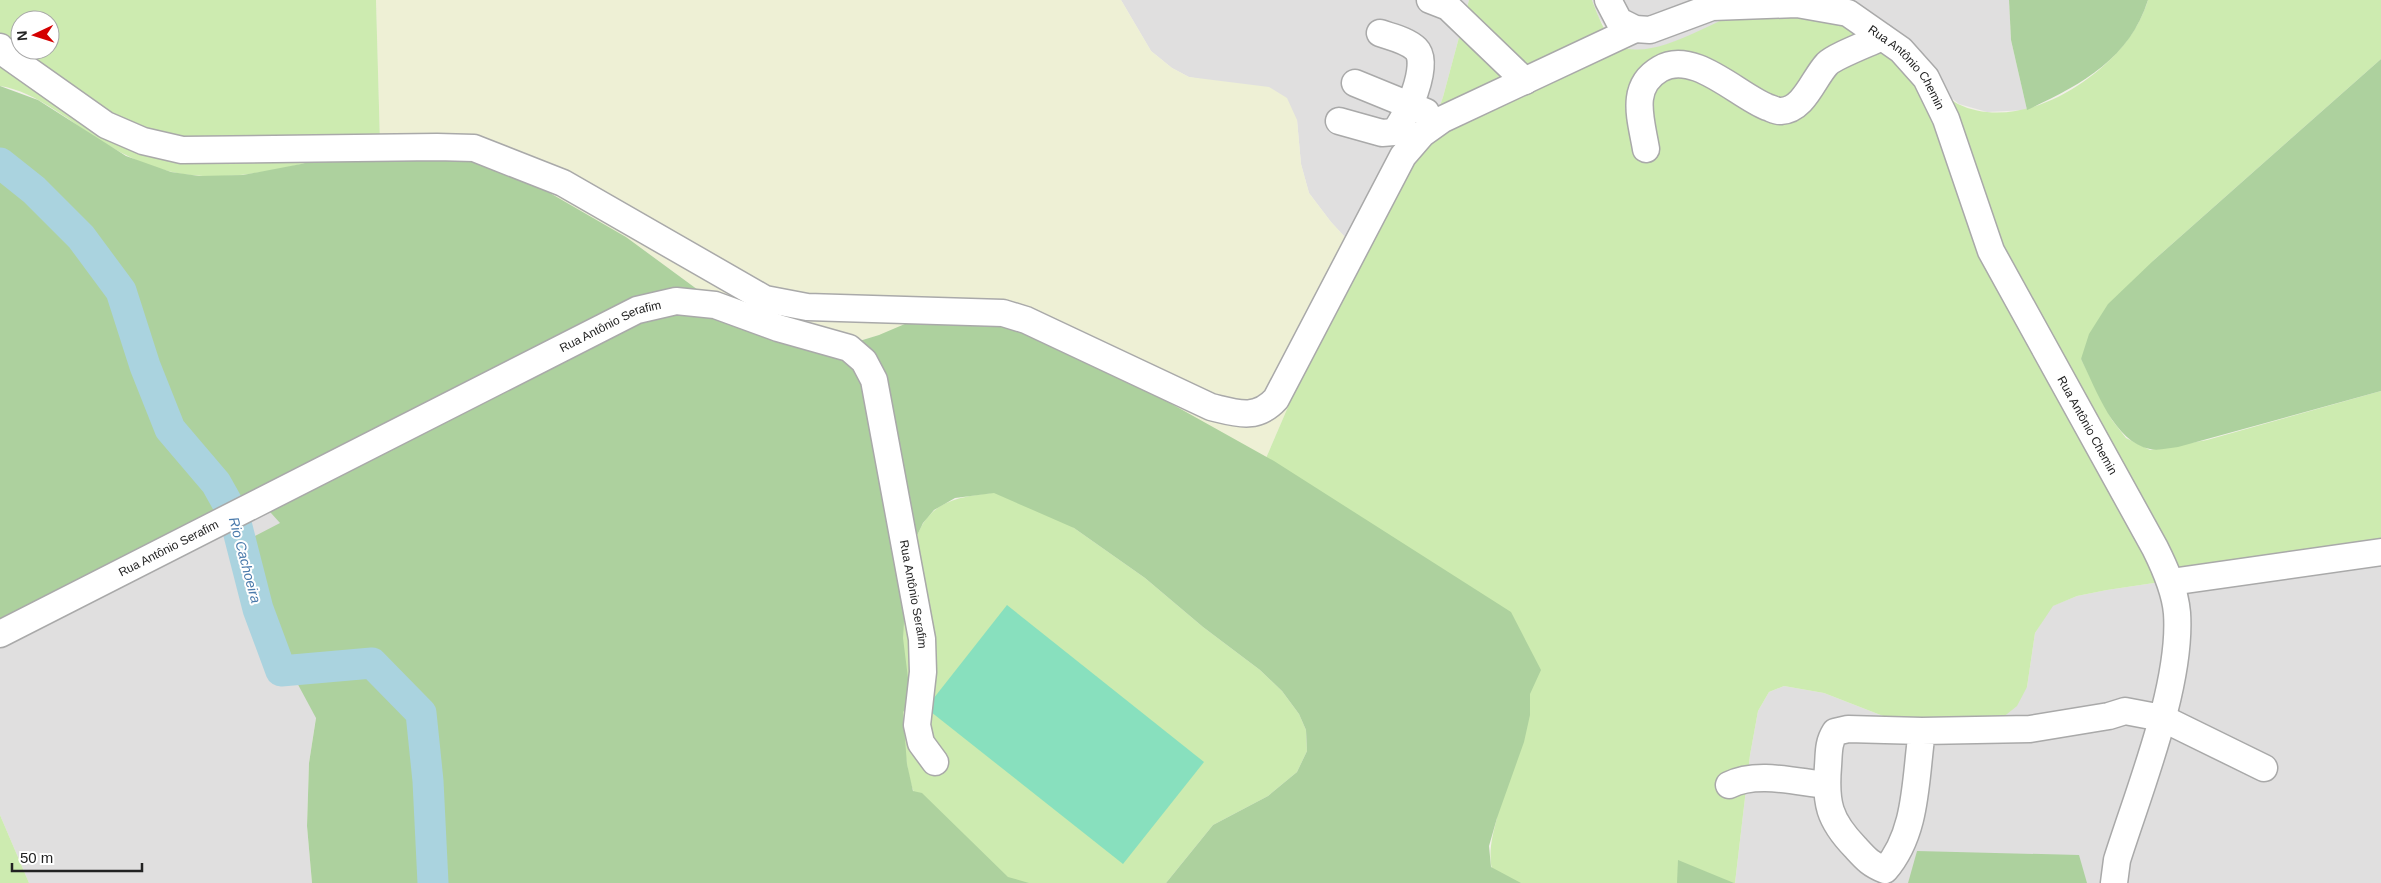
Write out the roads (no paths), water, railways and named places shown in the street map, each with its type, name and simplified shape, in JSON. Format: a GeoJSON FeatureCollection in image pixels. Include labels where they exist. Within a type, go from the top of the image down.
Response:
{"type":"FeatureCollection","features":[{"type":"Feature","properties":{"kind":"street"},"geometry":{"type":"LineString","coordinates":[[1430,0],[1448,7],[1525,81]]}},
{"type":"Feature","properties":{"kind":"street"},"geometry":{"type":"LineString","coordinates":[[1608,0],[1619,21],[1636,30]]}},
{"type":"Feature","properties":{"kind":"street","name":"Rua Antônio Chemin"},"geometry":{"type":"LineString","coordinates":[[0,47],[7,55],[106,125],[143,141],[182,150],[474,148],[563,183],[766,299],[807,307],[1003,313],[1026,320],[1211,406],[1233,412],[1254,414],[1268,409],[1276,399],[1403,156],[1422,134],[1443,119],[1636,30],[1650,30],[1712,7],[1797,4],[1852,7],[1882,37],[1901,50],[1926,78],[1946,119],[1991,251],[2156,548],[2170,582],[2177,612],[2176,652],[2162,718],[2117,860],[2114,883]]}},
{"type":"Feature","properties":{"kind":"street"},"geometry":{"type":"LineString","coordinates":[[1339,121],[1382,133],[1394,132],[1410,105],[1420,74],[1421,59],[1419,54],[1417,50],[1407,43],[1380,33]]}},
{"type":"Feature","properties":{"kind":"street"},"geometry":{"type":"LineString","coordinates":[[1646,148],[1640,109],[1640,89],[1646,79],[1662,68],[1677,65],[1700,68],[1762,105],[1780,112],[1797,107],[1829,62],[1882,37]]}},
{"type":"Feature","properties":{"kind":"street"},"geometry":{"type":"LineString","coordinates":[[1355,83],[1443,119]]}},
{"type":"Feature","properties":{"kind":"street","name":"Rua Antônio Serafim"},"geometry":{"type":"LineString","coordinates":[[0,634],[637,310],[676,301],[715,305],[778,328],[849,348],[864,361],[874,380],[922,639],[923,672],[917,725],[921,744],[935,762]]}},
{"type":"Feature","properties":{"kind":"street"},"geometry":{"type":"LineString","coordinates":[[2170,582],[2381,552]]}},
{"type":"Feature","properties":{"kind":"street"},"geometry":{"type":"LineString","coordinates":[[1922,731],[1910,825],[1897,856],[1885,870],[1871,864],[1838,829],[1830,809],[1826,785],[1829,742],[1835,732],[1848,729],[1922,731],[2030,729],[2108,716],[2125,711],[2162,718],[2264,768]]}},
{"type":"Feature","properties":{"kind":"street"},"geometry":{"type":"LineString","coordinates":[[1729,785],[1740,780],[1755,777],[1826,785]]}},
{"type":"Feature","properties":{"kind":"waterway","name":"Rio Cachoeira"},"geometry":{"type":"LineString","coordinates":[[0,163],[34,190],[81,237],[121,291],[145,366],[170,429],[216,483],[234,515],[258,609],[281,671],[372,663],[421,713],[428,781],[433,883]]}}]}
